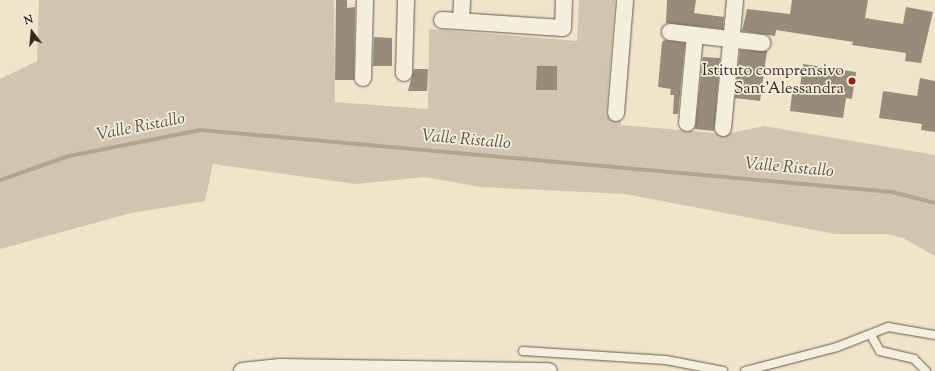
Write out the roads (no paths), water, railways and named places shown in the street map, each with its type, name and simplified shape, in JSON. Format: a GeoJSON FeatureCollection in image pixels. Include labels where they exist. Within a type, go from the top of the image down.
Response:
{"type":"FeatureCollection","features":[{"type":"Feature","properties":{"kind":"street"},"geometry":{"type":"LineString","coordinates":[[363,78],[365,0]]}},
{"type":"Feature","properties":{"kind":"street"},"geometry":{"type":"LineString","coordinates":[[404,73],[406,0]]}},
{"type":"Feature","properties":{"kind":"street"},"geometry":{"type":"LineString","coordinates":[[461,21],[462,0]]}},
{"type":"Feature","properties":{"kind":"street"},"geometry":{"type":"LineString","coordinates":[[442,20],[564,28],[564,0]]}},
{"type":"Feature","properties":{"kind":"street"},"geometry":{"type":"LineString","coordinates":[[616,113],[625,0]]}},
{"type":"Feature","properties":{"kind":"street"},"geometry":{"type":"LineString","coordinates":[[723,128],[735,0]]}},
{"type":"Feature","properties":{"kind":"street"},"geometry":{"type":"LineString","coordinates":[[670,32],[762,43]]}},
{"type":"Feature","properties":{"kind":"street"},"geometry":{"type":"LineString","coordinates":[[687,123],[696,35]]}},
{"type":"Feature","properties":{"kind":"street"},"geometry":{"type":"LineString","coordinates":[[242,371],[280,366],[549,371]]}},
{"type":"Feature","properties":{"kind":"lane"},"geometry":{"type":"LineString","coordinates":[[745,371],[871,335],[888,327],[935,335]]}},
{"type":"Feature","properties":{"kind":"lane"},"geometry":{"type":"LineString","coordinates":[[871,335],[880,351],[914,359],[926,371]]}},
{"type":"Feature","properties":{"kind":"lane"},"geometry":{"type":"LineString","coordinates":[[523,351],[666,360],[723,371]]}},
{"type":"Feature","properties":{"kind":"waterway","name":"Valle Ristallo"},"geometry":{"type":"LineString","coordinates":[[0,180],[69,156],[200,130],[892,192],[935,203]]}},
{"type":"Feature","properties":{"kind":"place","name":"Istituto comprensivo Sant'Alessandra"},"geometry":{"type":"Point","coordinates":[852,81]}}]}
